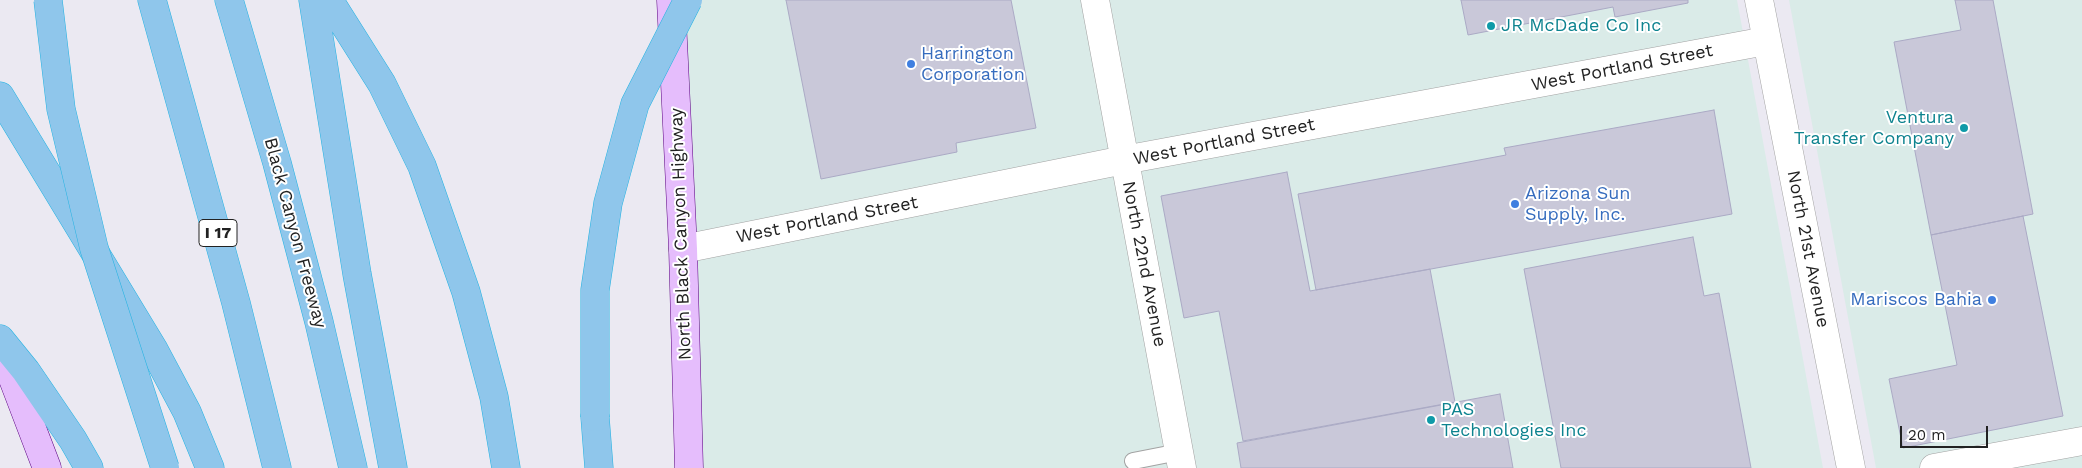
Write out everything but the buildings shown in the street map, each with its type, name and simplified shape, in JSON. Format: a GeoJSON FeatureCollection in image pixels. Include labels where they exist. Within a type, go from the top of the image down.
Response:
{"type":"FeatureCollection","features":[{"type":"Feature","properties":{"kind":"highway"},"geometry":{"type":"LineString","coordinates":[[48,0],[61,109],[94,248],[165,468]]}},
{"type":"Feature","properties":{"kind":"highway","name":"I 17"},"geometry":{"type":"LineString","coordinates":[[152,0],[236,302],[277,468]]}},
{"type":"Feature","properties":{"kind":"highway","name":"Black Canyon Freeway"},"geometry":{"type":"LineString","coordinates":[[229,0],[277,163],[314,303],[353,468]]}},
{"type":"Feature","properties":{"kind":"highway"},"geometry":{"type":"LineString","coordinates":[[313,0],[357,274],[393,468]]}},
{"type":"Feature","properties":{"kind":"highway"},"geometry":{"type":"LineString","coordinates":[[329,0],[382,84],[422,166],[466,292],[494,397],[505,462]]}},
{"type":"Feature","properties":{"kind":"highway"},"geometry":{"type":"LineString","coordinates":[[599,468],[595,417],[595,290],[608,203],[635,104],[688,0]]}},
{"type":"Feature","properties":{"kind":"highway"},"geometry":{"type":"LineString","coordinates":[[0,96],[154,350],[187,412],[210,468]]}},
{"type":"Feature","properties":{"kind":"highway"},"geometry":{"type":"LineString","coordinates":[[0,338],[26,371],[73,440],[89,468]]}},
{"type":"Feature","properties":{"kind":"main road","name":"North Black Canyon Highway"},"geometry":{"type":"LineString","coordinates":[[672,0],[683,249],[689,468]]}},
{"type":"Feature","properties":{"kind":"main road"},"geometry":{"type":"LineString","coordinates":[[0,345],[47,468]]}},
{"type":"Feature","properties":{"kind":"street","name":"North 22nd Avenue"},"geometry":{"type":"LineString","coordinates":[[1095,0],[1181,460]]}},
{"type":"Feature","properties":{"kind":"street","name":"North 21st Avenue"},"geometry":{"type":"LineString","coordinates":[[1759,0],[1851,468]]}},
{"type":"Feature","properties":{"kind":"street","name":"West Portland Street"},"geometry":{"type":"LineString","coordinates":[[683,249],[1124,160],[1766,41]]}},
{"type":"Feature","properties":{"kind":"street"},"geometry":{"type":"LineString","coordinates":[[1934,468],[2082,441]]}},
{"type":"Feature","properties":{"kind":"lane"},"geometry":{"type":"LineString","coordinates":[[1133,461],[1181,460]]}},
{"type":"Feature","properties":{"kind":"shaded area"},"geometry":{"type":"Polygon","coordinates":[[[685,0],[1737,0],[1823,468],[702,468],[685,0]]]}},
{"type":"Feature","properties":{"kind":"shaded area"},"geometry":{"type":"Polygon","coordinates":[[[1789,0],[2082,0],[2082,468],[1876,468],[1789,0]]]}},
{"type":"Feature","properties":{"kind":"place","name":"JR McDade Co Inc"},"geometry":{"type":"Point","coordinates":[1491,26]}},
{"type":"Feature","properties":{"kind":"place","name":"Harrington Corporation"},"geometry":{"type":"Point","coordinates":[911,64]}},
{"type":"Feature","properties":{"kind":"place","name":"Ventura Transfer Company"},"geometry":{"type":"Point","coordinates":[1964,128]}},
{"type":"Feature","properties":{"kind":"place","name":"Arizona Sun Supply, Inc."},"geometry":{"type":"Point","coordinates":[1515,204]}},
{"type":"Feature","properties":{"kind":"place","name":"Mariscos Bahia"},"geometry":{"type":"Point","coordinates":[1992,300]}},
{"type":"Feature","properties":{"kind":"place","name":"PAS Technologies Inc"},"geometry":{"type":"Point","coordinates":[1431,420]}}]}
